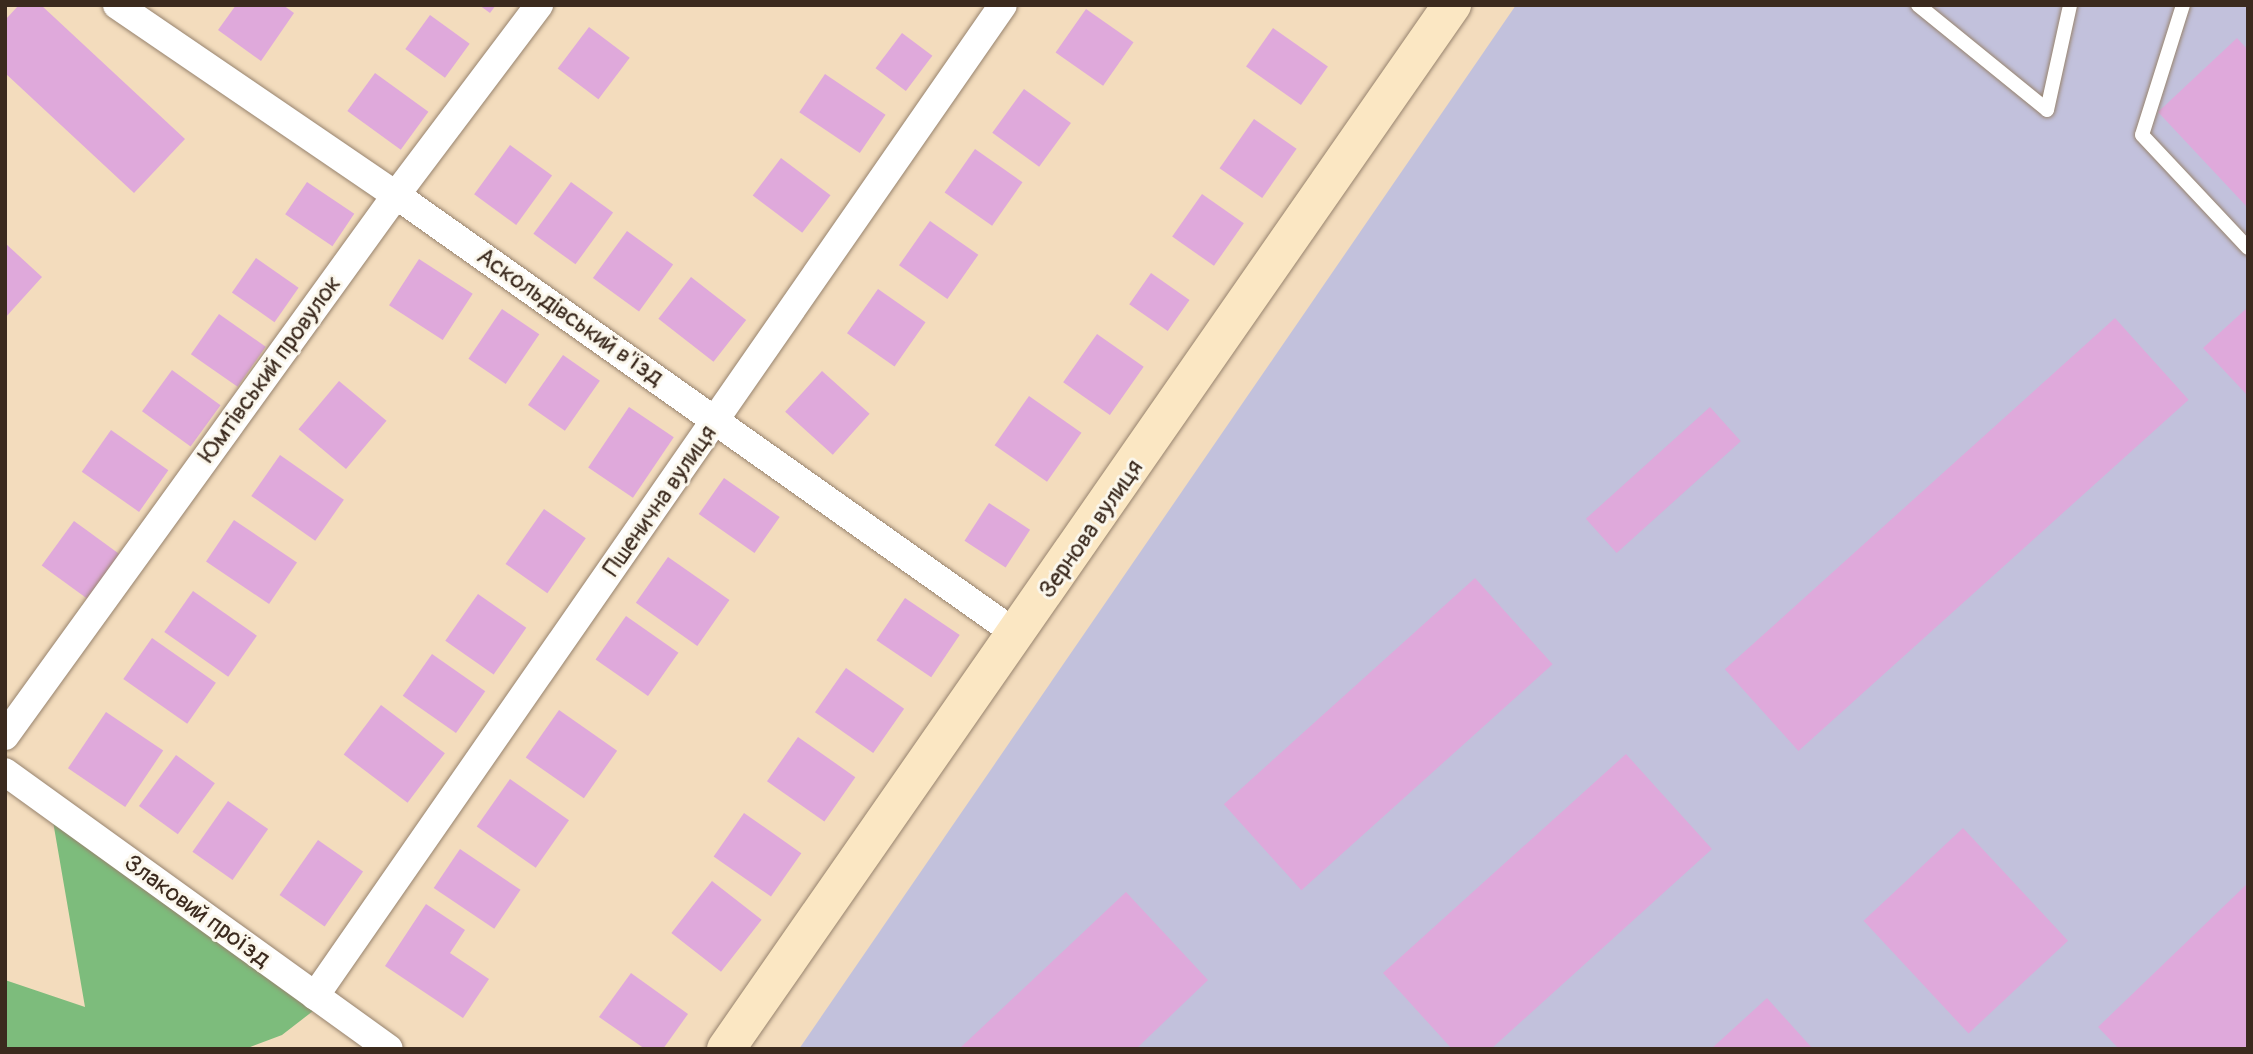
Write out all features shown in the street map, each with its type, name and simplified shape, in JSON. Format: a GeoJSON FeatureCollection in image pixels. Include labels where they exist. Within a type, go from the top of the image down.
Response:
{"type":"FeatureCollection","features":[{"type":"Feature","properties":{"kind":"street","name":"Аскольдівський в'їзд"},"geometry":{"type":"LineString","coordinates":[[117,5],[396,195],[1018,635]]}},
{"type":"Feature","properties":{"kind":"street","name":"Юмтівський провулок"},"geometry":{"type":"LineString","coordinates":[[5,736],[396,195],[539,5]]}},
{"type":"Feature","properties":{"kind":"street","name":"Пшенична вулиця"},"geometry":{"type":"LineString","coordinates":[[315,996],[1003,5]]}},
{"type":"Feature","properties":{"kind":"street","name":"Зернова вулиця"},"geometry":{"type":"LineString","coordinates":[[726,1049],[1018,635],[1452,5]]}},
{"type":"Feature","properties":{"kind":"street","name":"Злаковий проїзд"},"geometry":{"type":"LineString","coordinates":[[5,772],[389,1049]]}},
{"type":"Feature","properties":{"kind":"lane"},"geometry":{"type":"LineString","coordinates":[[1918,5],[2047,110],[2070,5]]}},
{"type":"Feature","properties":{"kind":"lane"},"geometry":{"type":"LineString","coordinates":[[2183,5],[2142,135],[2248,248]]}},
{"type":"Feature","properties":{"kind":"shaded area"},"geometry":{"type":"Polygon","coordinates":[[[1516,5],[2248,5],[2248,1049],[799,1049],[1516,5]]]}},
{"type":"Feature","properties":{"kind":"green space"},"geometry":{"type":"Polygon","coordinates":[[[50,804],[313,1011],[282,1035],[245,1049],[5,1049],[5,980],[85,1007],[50,804]]]}},
{"type":"Feature","properties":{"kind":"building"},"geometry":{"type":"Polygon","coordinates":[[[19,5],[41,5],[185,139],[134,193],[5,73],[5,20],[19,5]]]}},
{"type":"Feature","properties":{"kind":"building"},"geometry":{"type":"Polygon","coordinates":[[[236,5],[283,5],[294,13],[261,61],[218,30],[236,5]]]}},
{"type":"Feature","properties":{"kind":"building"},"geometry":{"type":"Polygon","coordinates":[[[479,5],[496,5],[490,13],[479,5]]]}},
{"type":"Feature","properties":{"kind":"building"},"geometry":{"type":"Polygon","coordinates":[[[1086,9],[1134,42],[1103,86],[1056,52],[1086,9]]]}},
{"type":"Feature","properties":{"kind":"building"},"geometry":{"type":"Polygon","coordinates":[[[430,15],[470,44],[445,78],[405,49],[430,15]]]}},
{"type":"Feature","properties":{"kind":"building"},"geometry":{"type":"Polygon","coordinates":[[[589,27],[630,58],[598,99],[558,69],[589,27]]]}},
{"type":"Feature","properties":{"kind":"building"},"geometry":{"type":"Polygon","coordinates":[[[1273,28],[1328,66],[1301,105],[1246,67],[1273,28]]]}},
{"type":"Feature","properties":{"kind":"building"},"geometry":{"type":"Polygon","coordinates":[[[902,33],[932,56],[906,91],[876,68],[902,33]]]}},
{"type":"Feature","properties":{"kind":"building"},"geometry":{"type":"Polygon","coordinates":[[[2237,38],[2248,50],[2248,208],[2158,112],[2237,38]]]}},
{"type":"Feature","properties":{"kind":"building"},"geometry":{"type":"Polygon","coordinates":[[[375,73],[428,112],[401,150],[347,111],[375,73]]]}},
{"type":"Feature","properties":{"kind":"building"},"geometry":{"type":"Polygon","coordinates":[[[825,74],[886,115],[860,153],[799,112],[825,74]]]}},
{"type":"Feature","properties":{"kind":"building"},"geometry":{"type":"Polygon","coordinates":[[[1024,89],[1071,123],[1039,167],[992,133],[1024,89]]]}},
{"type":"Feature","properties":{"kind":"building"},"geometry":{"type":"Polygon","coordinates":[[[1254,119],[1297,149],[1262,198],[1220,168],[1254,119]]]}},
{"type":"Feature","properties":{"kind":"building"},"geometry":{"type":"Polygon","coordinates":[[[510,145],[552,176],[516,225],[474,194],[510,145]]]}},
{"type":"Feature","properties":{"kind":"building"},"geometry":{"type":"Polygon","coordinates":[[[975,149],[1023,182],[992,226],[945,192],[975,149]]]}},
{"type":"Feature","properties":{"kind":"building"},"geometry":{"type":"Polygon","coordinates":[[[781,158],[831,195],[802,233],[753,196],[781,158]]]}},
{"type":"Feature","properties":{"kind":"building"},"geometry":{"type":"Polygon","coordinates":[[[307,182],[354,214],[332,246],[285,214],[307,182]]]}},
{"type":"Feature","properties":{"kind":"building"},"geometry":{"type":"Polygon","coordinates":[[[571,182],[613,213],[575,264],[533,234],[571,182]]]}},
{"type":"Feature","properties":{"kind":"building"},"geometry":{"type":"Polygon","coordinates":[[[1202,194],[1244,223],[1214,266],[1172,237],[1202,194]]]}},
{"type":"Feature","properties":{"kind":"building"},"geometry":{"type":"Polygon","coordinates":[[[930,221],[978,255],[947,299],[899,265],[930,221]]]}},
{"type":"Feature","properties":{"kind":"building"},"geometry":{"type":"Polygon","coordinates":[[[627,231],[673,265],[639,311],[593,278],[627,231]]]}},
{"type":"Feature","properties":{"kind":"building"},"geometry":{"type":"Polygon","coordinates":[[[5,243],[42,277],[5,318],[5,243]]]}},
{"type":"Feature","properties":{"kind":"building"},"geometry":{"type":"Polygon","coordinates":[[[256,258],[299,288],[275,322],[232,292],[256,258]]]}},
{"type":"Feature","properties":{"kind":"building"},"geometry":{"type":"Polygon","coordinates":[[[419,259],[473,294],[443,340],[389,305],[419,259]]]}},
{"type":"Feature","properties":{"kind":"building"},"geometry":{"type":"Polygon","coordinates":[[[1151,273],[1190,300],[1168,331],[1129,304],[1151,273]]]}},
{"type":"Feature","properties":{"kind":"building"},"geometry":{"type":"Polygon","coordinates":[[[691,277],[746,320],[714,362],[658,319],[691,277]]]}},
{"type":"Feature","properties":{"kind":"building"},"geometry":{"type":"Polygon","coordinates":[[[878,289],[926,322],[895,367],[847,333],[878,289]]]}},
{"type":"Feature","properties":{"kind":"building"},"geometry":{"type":"Polygon","coordinates":[[[2248,307],[2248,396],[2203,348],[2248,307]]]}},
{"type":"Feature","properties":{"kind":"building"},"geometry":{"type":"Polygon","coordinates":[[[502,309],[539,334],[506,384],[468,359],[502,309]]]}},
{"type":"Feature","properties":{"kind":"building"},"geometry":{"type":"Polygon","coordinates":[[[219,314],[266,347],[238,387],[191,354],[219,314]]]}},
{"type":"Feature","properties":{"kind":"building"},"geometry":{"type":"Polygon","coordinates":[[[2115,318],[2189,400],[1798,751],[1725,669],[2115,318]]]}},
{"type":"Feature","properties":{"kind":"building"},"geometry":{"type":"Polygon","coordinates":[[[1097,334],[1144,367],[1110,415],[1063,382],[1097,334]]]}},
{"type":"Feature","properties":{"kind":"building"},"geometry":{"type":"Polygon","coordinates":[[[563,355],[600,381],[565,431],[528,405],[563,355]]]}},
{"type":"Feature","properties":{"kind":"building"},"geometry":{"type":"Polygon","coordinates":[[[172,370],[221,405],[191,447],[142,411],[172,370]]]}},
{"type":"Feature","properties":{"kind":"building"},"geometry":{"type":"Polygon","coordinates":[[[822,371],[870,414],[833,455],[785,412],[822,371]]]}},
{"type":"Feature","properties":{"kind":"building"},"geometry":{"type":"Polygon","coordinates":[[[339,381],[386,421],[346,469],[299,429],[339,381]]]}},
{"type":"Feature","properties":{"kind":"building"},"geometry":{"type":"Polygon","coordinates":[[[1029,396],[1081,433],[1047,482],[995,445],[1029,396]]]}},
{"type":"Feature","properties":{"kind":"building"},"geometry":{"type":"Polygon","coordinates":[[[629,407],[674,437],[633,498],[588,468],[629,407]]]}},
{"type":"Feature","properties":{"kind":"building"},"geometry":{"type":"Polygon","coordinates":[[[1710,407],[1741,441],[1617,553],[1586,519],[1710,407]]]}},
{"type":"Feature","properties":{"kind":"building"},"geometry":{"type":"Polygon","coordinates":[[[111,430],[168,470],[139,512],[82,472],[111,430]]]}},
{"type":"Feature","properties":{"kind":"building"},"geometry":{"type":"Polygon","coordinates":[[[280,455],[344,500],[315,541],[251,496],[280,455]]]}},
{"type":"Feature","properties":{"kind":"building"},"geometry":{"type":"Polygon","coordinates":[[[724,478],[780,517],[754,553],[699,514],[724,478]]]}},
{"type":"Feature","properties":{"kind":"building"},"geometry":{"type":"Polygon","coordinates":[[[989,503],[1030,530],[1006,567],[964,541],[989,503]]]}},
{"type":"Feature","properties":{"kind":"building"},"geometry":{"type":"Polygon","coordinates":[[[544,509],[586,538],[547,593],[506,564],[544,509]]]}},
{"type":"Feature","properties":{"kind":"building"},"geometry":{"type":"Polygon","coordinates":[[[234,520],[297,562],[269,604],[206,561],[234,520]]]}},
{"type":"Feature","properties":{"kind":"building"},"geometry":{"type":"Polygon","coordinates":[[[74,521],[119,554],[87,598],[42,565],[74,521]]]}},
{"type":"Feature","properties":{"kind":"building"},"geometry":{"type":"Polygon","coordinates":[[[668,557],[729,600],[697,646],[636,603],[668,557]]]}},
{"type":"Feature","properties":{"kind":"building"},"geometry":{"type":"Polygon","coordinates":[[[1475,578],[1553,664],[1301,890],[1224,804],[1475,578]]]}},
{"type":"Feature","properties":{"kind":"building"},"geometry":{"type":"Polygon","coordinates":[[[193,591],[257,636],[228,677],[164,632],[193,591]]]}},
{"type":"Feature","properties":{"kind":"building"},"geometry":{"type":"Polygon","coordinates":[[[478,594],[526,628],[494,675],[445,641],[478,594]]]}},
{"type":"Feature","properties":{"kind":"building"},"geometry":{"type":"Polygon","coordinates":[[[905,598],[960,635],[931,677],[876,640],[905,598]]]}},
{"type":"Feature","properties":{"kind":"building"},"geometry":{"type":"Polygon","coordinates":[[[626,616],[678,653],[648,696],[596,659],[626,616]]]}},
{"type":"Feature","properties":{"kind":"building"},"geometry":{"type":"Polygon","coordinates":[[[152,638],[216,683],[187,724],[123,679],[152,638]]]}},
{"type":"Feature","properties":{"kind":"building"},"geometry":{"type":"Polygon","coordinates":[[[432,654],[485,691],[456,733],[403,696],[432,654]]]}},
{"type":"Feature","properties":{"kind":"building"},"geometry":{"type":"Polygon","coordinates":[[[846,668],[904,709],[873,753],[815,712],[846,668]]]}},
{"type":"Feature","properties":{"kind":"building"},"geometry":{"type":"Polygon","coordinates":[[[381,705],[445,753],[408,803],[344,755],[381,705]]]}},
{"type":"Feature","properties":{"kind":"building"},"geometry":{"type":"Polygon","coordinates":[[[559,710],[617,751],[584,798],[526,758],[559,710]]]}},
{"type":"Feature","properties":{"kind":"building"},"geometry":{"type":"Polygon","coordinates":[[[106,712],[163,751],[125,807],[68,768],[106,712]]]}},
{"type":"Feature","properties":{"kind":"building"},"geometry":{"type":"Polygon","coordinates":[[[798,737],[855,777],[824,821],[767,781],[798,737]]]}},
{"type":"Feature","properties":{"kind":"building"},"geometry":{"type":"Polygon","coordinates":[[[1626,754],[1712,849],[1491,1049],[1452,1049],[1383,973],[1626,754]]]}},
{"type":"Feature","properties":{"kind":"building"},"geometry":{"type":"Polygon","coordinates":[[[176,755],[215,783],[178,834],[139,806],[176,755]]]}},
{"type":"Feature","properties":{"kind":"building"},"geometry":{"type":"Polygon","coordinates":[[[510,779],[569,820],[536,868],[477,827],[510,779]]]}},
{"type":"Feature","properties":{"kind":"building"},"geometry":{"type":"Polygon","coordinates":[[[228,801],[268,829],[233,880],[192,852],[228,801]]]}},
{"type":"Feature","properties":{"kind":"building"},"geometry":{"type":"Polygon","coordinates":[[[744,813],[801,853],[771,897],[714,856],[744,813]]]}},
{"type":"Feature","properties":{"kind":"building"},"geometry":{"type":"Polygon","coordinates":[[[1963,828],[2068,941],[1969,1033],[1864,921],[1963,828]]]}},
{"type":"Feature","properties":{"kind":"building"},"geometry":{"type":"Polygon","coordinates":[[[318,840],[363,872],[325,926],[280,895],[318,840]]]}},
{"type":"Feature","properties":{"kind":"building"},"geometry":{"type":"Polygon","coordinates":[[[460,849],[521,890],[494,929],[434,888],[460,849]]]}},
{"type":"Feature","properties":{"kind":"building"},"geometry":{"type":"Polygon","coordinates":[[[712,881],[762,920],[721,972],[671,933],[712,881]]]}},
{"type":"Feature","properties":{"kind":"building"},"geometry":{"type":"Polygon","coordinates":[[[2248,883],[2248,1049],[2119,1049],[2098,1027],[2248,883]]]}},
{"type":"Feature","properties":{"kind":"building"},"geometry":{"type":"Polygon","coordinates":[[[1126,892],[1208,980],[1136,1049],[959,1049],[1126,892]]]}},
{"type":"Feature","properties":{"kind":"building"},"geometry":{"type":"Polygon","coordinates":[[[426,904],[465,930],[450,953],[489,979],[463,1018],[385,966],[426,904]]]}},
{"type":"Feature","properties":{"kind":"building"},"geometry":{"type":"Polygon","coordinates":[[[631,973],[688,1014],[663,1049],[645,1049],[599,1017],[631,973]]]}},
{"type":"Feature","properties":{"kind":"building"},"geometry":{"type":"Polygon","coordinates":[[[1767,998],[1813,1049],[1711,1049],[1767,998]]]}}]}
